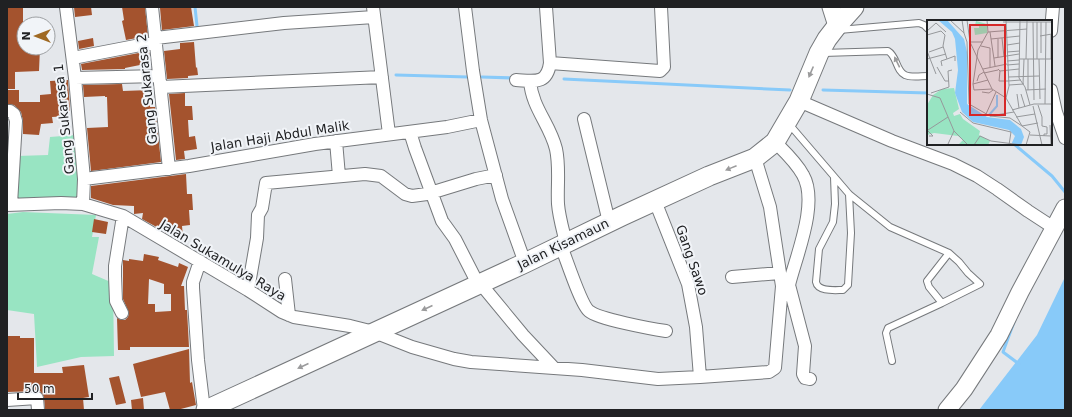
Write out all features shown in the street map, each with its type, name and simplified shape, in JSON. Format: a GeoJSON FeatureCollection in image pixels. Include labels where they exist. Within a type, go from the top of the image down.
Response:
{"type":"FeatureCollection","features":[{"type":"Feature","properties":{"kind":"main road","name":"Jalan Kisamaun"},"geometry":{"type":"LineString","coordinates":[[205,410],[525,264],[609,222],[755,158],[775,142],[799,101],[819,53],[835,28],[854,7]]}},
{"type":"Feature","properties":{"kind":"street","name":"Gang Sukarasa 1"},"geometry":{"type":"LineString","coordinates":[[66,7],[73,58],[84,180],[83,204]]}},
{"type":"Feature","properties":{"kind":"street","name":"Gang Sukarasa 2"},"geometry":{"type":"LineString","coordinates":[[152,7],[169,169]]}},
{"type":"Feature","properties":{"kind":"street"},"geometry":{"type":"LineString","coordinates":[[465,7],[480,120],[502,199],[525,264]]}},
{"type":"Feature","properties":{"kind":"street"},"geometry":{"type":"LineString","coordinates":[[516,80],[536,82],[543,79],[547,75],[550,64],[546,7]]}},
{"type":"Feature","properties":{"kind":"street"},"geometry":{"type":"LineString","coordinates":[[550,64],[660,71],[664,67],[661,7]]}},
{"type":"Feature","properties":{"kind":"street"},"geometry":{"type":"LineString","coordinates":[[831,7],[835,28]]}},
{"type":"Feature","properties":{"kind":"street"},"geometry":{"type":"LineString","coordinates":[[1052,23],[1054,7]]}},
{"type":"Feature","properties":{"kind":"street"},"geometry":{"type":"LineString","coordinates":[[73,58],[196,33],[373,12],[389,134]]}},
{"type":"Feature","properties":{"kind":"street"},"geometry":{"type":"LineString","coordinates":[[75,78],[160,82],[382,77]]}},
{"type":"Feature","properties":{"kind":"street"},"geometry":{"type":"LineString","coordinates":[[530,81],[532,96],[550,131],[556,151],[559,210],[563,245],[582,301],[589,312],[605,318],[641,327],[666,331]]}},
{"type":"Feature","properties":{"kind":"street"},"geometry":{"type":"LineString","coordinates":[[1052,94],[1065,138]]}},
{"type":"Feature","properties":{"kind":"street"},"geometry":{"type":"LineString","coordinates":[[799,101],[892,141],[953,164],[991,185],[1054,228]]}},
{"type":"Feature","properties":{"kind":"street"},"geometry":{"type":"LineString","coordinates":[[7,111],[14,114],[16,121],[9,205]]}},
{"type":"Feature","properties":{"kind":"street"},"geometry":{"type":"LineString","coordinates":[[584,119],[609,222]]}},
{"type":"Feature","properties":{"kind":"street","name":"Jalan Haji Abdul Malik"},"geometry":{"type":"LineString","coordinates":[[84,180],[169,169],[336,141],[447,127],[480,120]]}},
{"type":"Feature","properties":{"kind":"street"},"geometry":{"type":"LineString","coordinates":[[410,132],[442,221],[455,239],[479,284],[554,368]]}},
{"type":"Feature","properties":{"kind":"street"},"geometry":{"type":"LineString","coordinates":[[336,141],[339,176]]}},
{"type":"Feature","properties":{"kind":"street"},"geometry":{"type":"LineString","coordinates":[[775,142],[796,164],[805,178],[807,189],[807,212],[805,227],[800,248],[785,286]]}},
{"type":"Feature","properties":{"kind":"street"},"geometry":{"type":"LineString","coordinates":[[755,158],[770,207],[780,273],[805,346],[802,374],[806,379],[810,379]]}},
{"type":"Feature","properties":{"kind":"street"},"geometry":{"type":"LineString","coordinates":[[248,290],[257,238],[258,215],[262,208],[266,183],[365,174],[381,176],[406,194],[412,196],[496,175]]}},
{"type":"Feature","properties":{"kind":"street","name":"Gang Sawo"},"geometry":{"type":"LineString","coordinates":[[655,201],[688,284],[696,327],[700,377]]}},
{"type":"Feature","properties":{"kind":"street","name":"Jalan Sukamulya Raya"},"geometry":{"type":"LineString","coordinates":[[9,205],[61,203],[83,204],[123,216],[248,290],[276,309],[289,315],[374,332],[412,347],[462,361],[554,368],[658,379],[769,372],[775,368],[785,286]]}},
{"type":"Feature","properties":{"kind":"street"},"geometry":{"type":"LineString","coordinates":[[947,410],[964,389],[999,335],[1065,208]]}},
{"type":"Feature","properties":{"kind":"street"},"geometry":{"type":"LineString","coordinates":[[122,313],[116,301],[114,276],[123,216]]}},
{"type":"Feature","properties":{"kind":"street"},"geometry":{"type":"LineString","coordinates":[[200,261],[193,282],[193,288],[198,360],[205,410]]}},
{"type":"Feature","properties":{"kind":"street"},"geometry":{"type":"LineString","coordinates":[[732,277],[780,273]]}},
{"type":"Feature","properties":{"kind":"street"},"geometry":{"type":"LineString","coordinates":[[285,279],[289,315]]}},
{"type":"Feature","properties":{"kind":"street"},"geometry":{"type":"LineString","coordinates":[[7,400],[37,398],[38,410]]}},
{"type":"Feature","properties":{"kind":"lane"},"geometry":{"type":"LineString","coordinates":[[835,28],[919,23],[924,24],[927,28]]}},
{"type":"Feature","properties":{"kind":"lane"},"geometry":{"type":"LineString","coordinates":[[819,53],[888,51],[893,55],[902,73],[908,76],[927,76]]}},
{"type":"Feature","properties":{"kind":"lane"},"geometry":{"type":"LineString","coordinates":[[787,122],[849,194],[890,227],[949,253],[959,262],[968,274],[980,284],[888,328],[886,333],[892,361]]}},
{"type":"Feature","properties":{"kind":"lane"},"geometry":{"type":"LineString","coordinates":[[834,177],[835,204],[833,222],[819,249],[816,282],[820,289],[843,290],[848,285],[851,233],[849,194]]}},
{"type":"Feature","properties":{"kind":"lane"},"geometry":{"type":"LineString","coordinates":[[942,303],[929,287],[928,281],[949,253]]}},
{"type":"Feature","properties":{"kind":"green space"},"geometry":{"type":"Polygon","coordinates":[[[75,135],[79,172],[78,201],[14,200],[17,156],[48,155],[50,137],[75,135]]]}},
{"type":"Feature","properties":{"kind":"green space"},"geometry":{"type":"Polygon","coordinates":[[[23,212],[96,215],[92,237],[99,237],[92,274],[113,283],[114,356],[81,357],[37,367],[34,314],[7,310],[7,214],[23,212]]]}},
{"type":"Feature","properties":{"kind":"water"},"geometry":{"type":"Polygon","coordinates":[[[1065,277],[1065,410],[979,410],[1037,335],[1065,277]]]}},
{"type":"Feature","properties":{"kind":"building"},"geometry":{"type":"Polygon","coordinates":[[[7,7],[23,7],[23,16],[16,16],[16,56],[40,56],[39,71],[15,72],[15,89],[7,89],[7,7]]]}},
{"type":"Feature","properties":{"kind":"building"},"geometry":{"type":"Polygon","coordinates":[[[74,7],[91,7],[92,15],[75,17],[74,7]]]}},
{"type":"Feature","properties":{"kind":"building"},"geometry":{"type":"Polygon","coordinates":[[[122,7],[145,7],[148,36],[126,40],[122,21],[124,20],[122,7]]]}},
{"type":"Feature","properties":{"kind":"building"},"geometry":{"type":"Polygon","coordinates":[[[191,7],[194,26],[162,30],[160,8],[191,7]]]}},
{"type":"Feature","properties":{"kind":"building"},"geometry":{"type":"Polygon","coordinates":[[[93,38],[94,46],[79,49],[78,41],[93,38]]]}},
{"type":"Feature","properties":{"kind":"building"},"geometry":{"type":"Polygon","coordinates":[[[194,42],[198,75],[188,76],[188,78],[167,79],[164,51],[180,49],[180,43],[194,42]]]}},
{"type":"Feature","properties":{"kind":"building"},"geometry":{"type":"Polygon","coordinates":[[[149,51],[150,63],[125,69],[82,70],[81,64],[149,51]]]}},
{"type":"Feature","properties":{"kind":"building"},"geometry":{"type":"Polygon","coordinates":[[[68,80],[70,111],[68,111],[68,116],[52,117],[53,123],[41,124],[39,135],[23,134],[21,112],[14,105],[8,104],[8,90],[19,90],[19,102],[40,102],[40,95],[51,94],[50,81],[68,80]]]}},
{"type":"Feature","properties":{"kind":"building"},"geometry":{"type":"Polygon","coordinates":[[[122,84],[123,91],[150,90],[150,107],[155,107],[161,162],[91,171],[87,128],[108,127],[107,97],[84,97],[83,85],[122,84]]]}},
{"type":"Feature","properties":{"kind":"building"},"geometry":{"type":"Polygon","coordinates":[[[185,93],[185,106],[192,106],[193,120],[188,120],[189,137],[195,136],[197,149],[184,151],[185,159],[176,160],[169,94],[185,93]]]}},
{"type":"Feature","properties":{"kind":"building"},"geometry":{"type":"Polygon","coordinates":[[[186,174],[187,194],[192,194],[193,210],[189,210],[190,225],[182,226],[183,237],[175,237],[175,234],[168,234],[164,232],[164,230],[142,219],[143,213],[134,214],[134,206],[113,205],[91,198],[91,186],[186,174]]]}},
{"type":"Feature","properties":{"kind":"building"},"geometry":{"type":"Polygon","coordinates":[[[94,219],[108,222],[106,234],[92,232],[94,219]]]}},
{"type":"Feature","properties":{"kind":"building"},"geometry":{"type":"Polygon","coordinates":[[[144,254],[159,257],[158,260],[178,267],[179,263],[188,267],[181,286],[184,286],[189,347],[130,347],[130,350],[118,350],[117,318],[125,320],[129,313],[123,299],[123,260],[129,261],[129,259],[143,261],[144,254]],[[149,279],[148,304],[155,304],[155,312],[171,311],[171,294],[164,294],[164,284],[149,279]]]}},
{"type":"Feature","properties":{"kind":"building"},"geometry":{"type":"Polygon","coordinates":[[[7,336],[34,338],[34,373],[63,373],[62,367],[84,365],[89,397],[83,398],[84,410],[45,410],[44,397],[40,391],[7,392],[7,336]]]}},
{"type":"Feature","properties":{"kind":"building"},"geometry":{"type":"Polygon","coordinates":[[[189,349],[190,383],[192,382],[196,405],[177,410],[170,410],[165,392],[141,397],[133,364],[189,349]]]}},
{"type":"Feature","properties":{"kind":"building"},"geometry":{"type":"Polygon","coordinates":[[[119,376],[126,403],[116,405],[109,378],[119,376]]]}},
{"type":"Feature","properties":{"kind":"building"},"geometry":{"type":"Polygon","coordinates":[[[143,398],[144,410],[132,410],[131,400],[143,398]]]}},
{"type":"Feature","properties":{"kind":"waterway"},"geometry":{"type":"LineString","coordinates":[[195,7],[197,26]]}},
{"type":"Feature","properties":{"kind":"waterway"},"geometry":{"type":"LineString","coordinates":[[396,75],[468,77]]}},
{"type":"Feature","properties":{"kind":"waterway"},"geometry":{"type":"LineString","coordinates":[[482,77],[514,78]]}},
{"type":"Feature","properties":{"kind":"waterway"},"geometry":{"type":"LineString","coordinates":[[564,79],[790,90]]}},
{"type":"Feature","properties":{"kind":"waterway"},"geometry":{"type":"LineString","coordinates":[[823,90],[927,93]]}},
{"type":"Feature","properties":{"kind":"waterway"},"geometry":{"type":"LineString","coordinates":[[1015,145],[1052,176],[1065,192]]}},
{"type":"Feature","properties":{"kind":"waterway"},"geometry":{"type":"LineString","coordinates":[[1014,322],[1003,352],[1019,364]]}}]}
